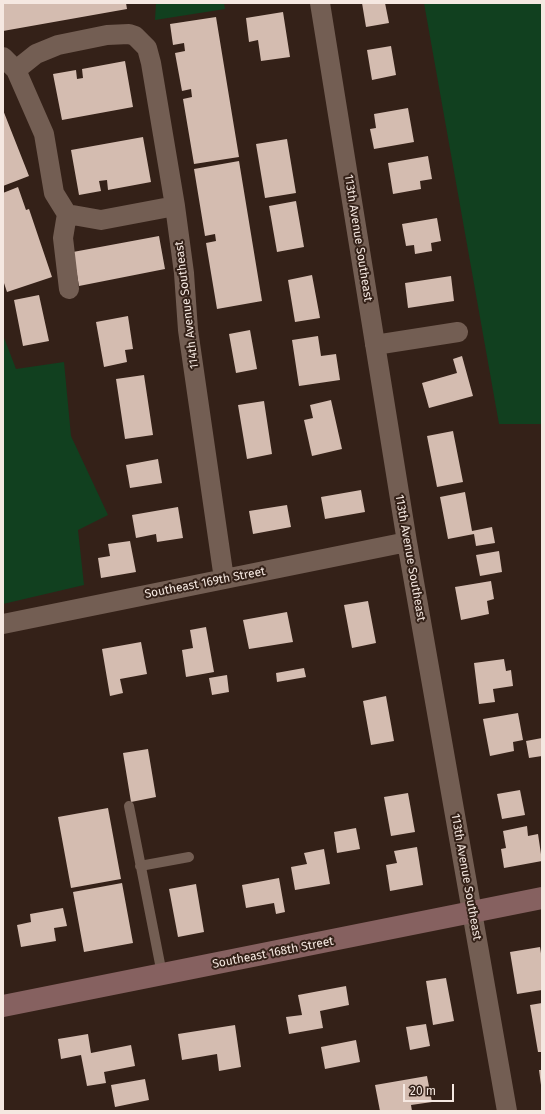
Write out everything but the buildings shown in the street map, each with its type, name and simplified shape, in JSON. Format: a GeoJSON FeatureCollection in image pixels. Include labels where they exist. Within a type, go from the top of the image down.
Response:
{"type":"FeatureCollection","features":[{"type":"Feature","properties":{"kind":"street","name":"113th Avenue Southeast"},"geometry":{"type":"LineString","coordinates":[[320,3],[407,542],[507,1111]]}},
{"type":"Feature","properties":{"kind":"street","name":"114th Avenue Southeast"},"geometry":{"type":"LineString","coordinates":[[10,64],[58,45],[107,35],[129,34],[135,36],[147,48],[151,63],[175,206],[184,273],[188,330],[224,579]]}},
{"type":"Feature","properties":{"kind":"street"},"geometry":{"type":"LineString","coordinates":[[10,64],[44,134],[54,193],[67,214],[63,238],[69,289]]}},
{"type":"Feature","properties":{"kind":"street"},"geometry":{"type":"LineString","coordinates":[[67,214],[101,220],[175,206]]}},
{"type":"Feature","properties":{"kind":"street"},"geometry":{"type":"LineString","coordinates":[[375,345],[458,332]]}},
{"type":"Feature","properties":{"kind":"street","name":"Southeast 169th Street"},"geometry":{"type":"LineString","coordinates":[[3,624],[407,542]]}},
{"type":"Feature","properties":{"kind":"street","name":"Southeast 168th Street"},"geometry":{"type":"LineString","coordinates":[[3,1006],[542,898]]}},
{"type":"Feature","properties":{"kind":"lane"},"geometry":{"type":"LineString","coordinates":[[129,806],[162,974]]}},
{"type":"Feature","properties":{"kind":"lane"},"geometry":{"type":"LineString","coordinates":[[140,866],[189,857]]}},
{"type":"Feature","properties":{"kind":"green space"},"geometry":{"type":"Polygon","coordinates":[[[156,3],[224,3],[225,9],[155,20],[156,3]]]}},
{"type":"Feature","properties":{"kind":"green space"},"geometry":{"type":"Polygon","coordinates":[[[424,3],[542,3],[542,424],[499,424],[424,3]]]}},
{"type":"Feature","properties":{"kind":"green space"},"geometry":{"type":"Polygon","coordinates":[[[3,335],[16,369],[64,362],[71,436],[108,515],[78,530],[84,585],[3,604],[3,335]]]}}]}
